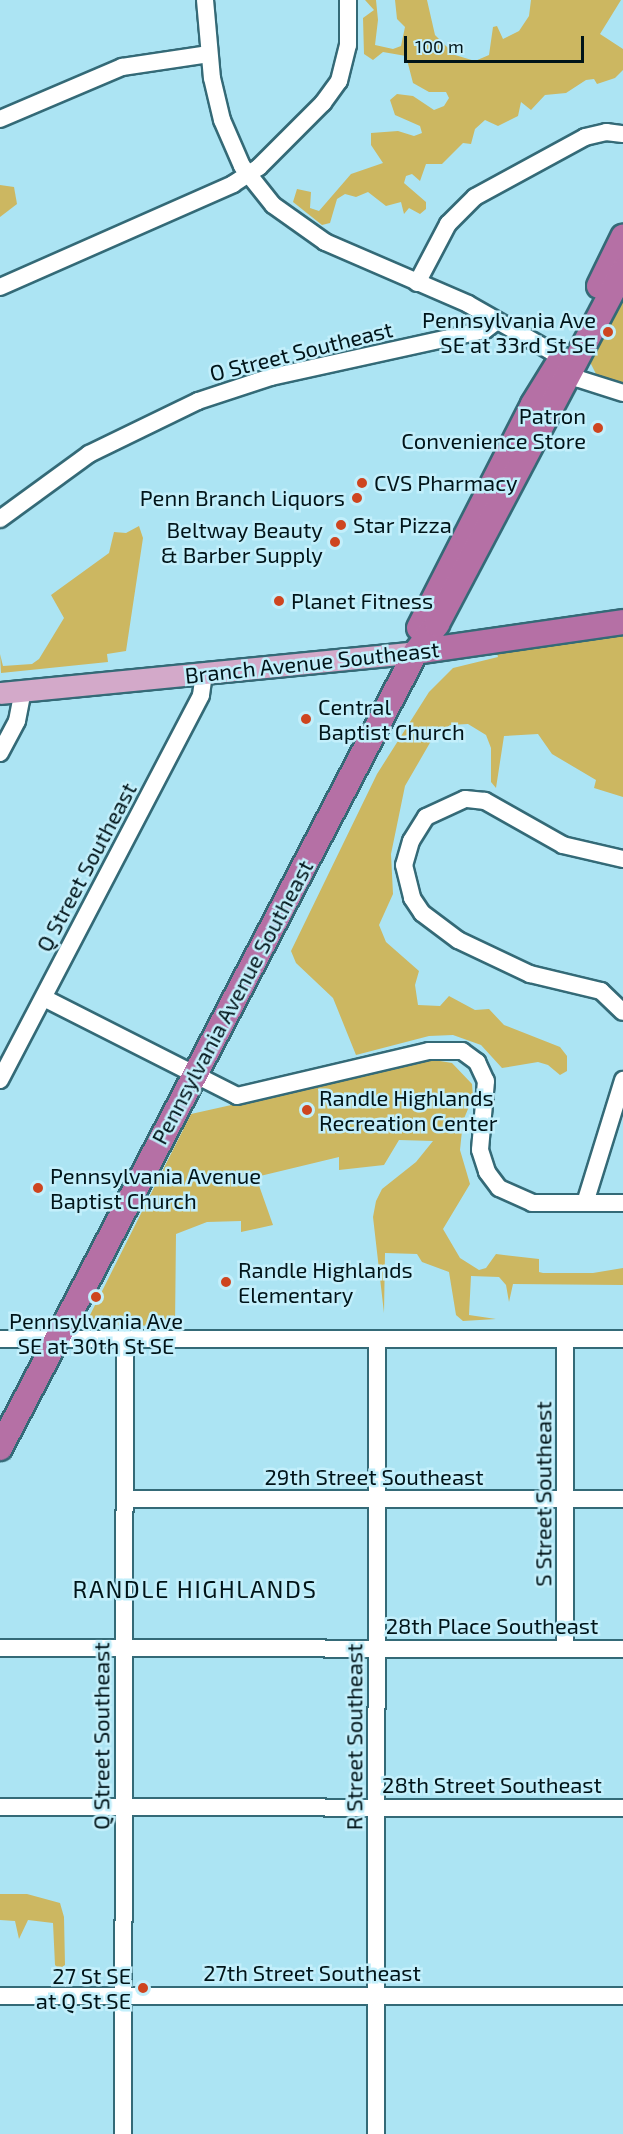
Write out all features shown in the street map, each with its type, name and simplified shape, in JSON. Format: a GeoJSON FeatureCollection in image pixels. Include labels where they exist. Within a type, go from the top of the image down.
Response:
{"type":"FeatureCollection","features":[{"type":"Feature","properties":{"kind":"highway","name":"Pennsylvania Avenue Southeast"},"geometry":{"type":"LineString","coordinates":[[566,366],[623,237]]}},
{"type":"Feature","properties":{"kind":"highway","name":"Pennsylvania Avenue Southeast"},"geometry":{"type":"LineString","coordinates":[[0,1448],[416,652],[419,626],[442,577],[533,404],[566,366],[623,271]]}},
{"type":"Feature","properties":{"kind":"highway","name":"Branch Avenue Southeast"},"geometry":{"type":"LineString","coordinates":[[416,652],[623,622]]}},
{"type":"Feature","properties":{"kind":"main road","name":"Branch Avenue Southeast"},"geometry":{"type":"LineString","coordinates":[[0,693],[416,652]]}},
{"type":"Feature","properties":{"kind":"street"},"geometry":{"type":"LineString","coordinates":[[205,0],[209,54],[222,120],[248,175],[273,205],[308,233],[497,321],[566,366],[590,385],[623,393]]}},
{"type":"Feature","properties":{"kind":"street"},"geometry":{"type":"LineString","coordinates":[[0,287],[248,175],[322,103],[339,81],[348,45],[348,0]]}},
{"type":"Feature","properties":{"kind":"street"},"geometry":{"type":"LineString","coordinates":[[0,119],[122,67],[209,54]]}},
{"type":"Feature","properties":{"kind":"street"},"geometry":{"type":"LineString","coordinates":[[417,283],[448,224],[475,197],[585,137],[606,132],[623,134]]}},
{"type":"Feature","properties":{"kind":"street","name":"O Street Southeast"},"geometry":{"type":"LineString","coordinates":[[0,519],[89,454],[190,404],[271,377],[485,330],[497,321]]}},
{"type":"Feature","properties":{"kind":"street","name":"Q Street Southeast"},"geometry":{"type":"LineString","coordinates":[[0,1080],[201,694],[204,673]]}},
{"type":"Feature","properties":{"kind":"street"},"geometry":{"type":"LineString","coordinates":[[0,753],[17,721],[23,690]]}},
{"type":"Feature","properties":{"kind":"street"},"geometry":{"type":"LineString","coordinates":[[623,859],[564,845],[485,801],[465,799],[426,817],[411,840],[404,865],[412,898],[422,913],[458,940],[530,974],[601,991],[623,1012]]}},
{"type":"Feature","properties":{"kind":"street"},"geometry":{"type":"LineString","coordinates":[[44,998],[237,1096],[429,1051],[462,1051],[477,1062],[486,1081],[480,1150],[495,1184],[507,1195],[527,1203],[623,1203]]}},
{"type":"Feature","properties":{"kind":"street"},"geometry":{"type":"LineString","coordinates":[[585,1203],[623,1080]]}},
{"type":"Feature","properties":{"kind":"street"},"geometry":{"type":"LineString","coordinates":[[0,1339],[623,1339]]}},
{"type":"Feature","properties":{"kind":"street","name":"Q Street Southeast"},"geometry":{"type":"LineString","coordinates":[[123,2134],[125,1339]]}},
{"type":"Feature","properties":{"kind":"street","name":"R Street Southeast"},"geometry":{"type":"LineString","coordinates":[[376,2134],[377,1339]]}},
{"type":"Feature","properties":{"kind":"street","name":"S Street Southeast"},"geometry":{"type":"LineString","coordinates":[[565,1340],[565,1649]]}},
{"type":"Feature","properties":{"kind":"street","name":"29th Street Southeast"},"geometry":{"type":"LineString","coordinates":[[125,1499],[623,1499]]}},
{"type":"Feature","properties":{"kind":"street","name":"28th Place Southeast"},"geometry":{"type":"LineString","coordinates":[[0,1648],[623,1649]]}},
{"type":"Feature","properties":{"kind":"street","name":"28th Street Southeast"},"geometry":{"type":"LineString","coordinates":[[0,1807],[623,1808]]}},
{"type":"Feature","properties":{"kind":"street","name":"27th Street Southeast"},"geometry":{"type":"LineString","coordinates":[[0,1996],[623,1996]]}},
{"type":"Feature","properties":{"kind":"shaded area"},"geometry":{"type":"Polygon","coordinates":[[[365,0],[376,0],[378,20],[375,45],[393,49],[401,46],[405,27],[397,19],[395,0],[427,0],[435,35],[455,55],[475,61],[489,55],[493,27],[497,26],[503,39],[519,31],[529,16],[531,0],[621,0],[600,34],[623,49],[623,70],[615,78],[597,84],[594,79],[586,80],[566,93],[545,95],[531,110],[521,102],[518,116],[498,126],[485,120],[475,129],[471,144],[463,143],[442,164],[426,164],[420,181],[412,174],[406,176],[404,183],[426,202],[426,209],[420,214],[409,208],[404,214],[401,202],[386,206],[368,192],[356,197],[345,194],[337,199],[330,223],[322,225],[293,202],[297,189],[311,192],[310,208],[319,211],[351,174],[383,163],[371,145],[371,133],[398,131],[414,136],[422,133],[420,126],[395,115],[390,100],[397,94],[413,96],[434,110],[444,106],[449,98],[446,92],[429,92],[413,83],[406,56],[383,52],[373,60],[364,54],[363,18],[374,10],[365,0]]]}},
{"type":"Feature","properties":{"kind":"shaded area"},"geometry":{"type":"Polygon","coordinates":[[[0,185],[14,187],[17,204],[0,217],[0,185]]]}},
{"type":"Feature","properties":{"kind":"shaded area"},"geometry":{"type":"Polygon","coordinates":[[[623,296],[623,384],[597,376],[589,360],[623,296]]]}},
{"type":"Feature","properties":{"kind":"shaded area"},"geometry":{"type":"Polygon","coordinates":[[[139,526],[143,538],[126,651],[107,654],[108,662],[1,673],[0,654],[3,666],[32,664],[39,659],[64,618],[51,595],[109,553],[114,532],[126,533],[139,526]]]}},
{"type":"Feature","properties":{"kind":"shaded area"},"geometry":{"type":"Polygon","coordinates":[[[623,634],[623,797],[594,788],[596,780],[552,754],[538,734],[504,736],[496,788],[491,782],[491,748],[486,735],[468,724],[450,725],[431,741],[405,786],[391,854],[393,894],[379,925],[386,942],[419,971],[415,985],[418,1005],[440,1006],[449,996],[475,1010],[489,1009],[504,1025],[560,1047],[567,1056],[567,1071],[560,1075],[548,1065],[538,1062],[502,1068],[481,1045],[453,1035],[429,1036],[356,1055],[333,998],[296,963],[291,951],[377,774],[429,692],[453,668],[498,657],[497,653],[623,634]]]}},
{"type":"Feature","properties":{"kind":"shaded area"},"geometry":{"type":"Polygon","coordinates":[[[434,1060],[452,1063],[472,1084],[473,1097],[463,1121],[460,1150],[470,1184],[443,1229],[460,1258],[479,1270],[486,1268],[496,1254],[539,1259],[539,1272],[543,1273],[593,1273],[623,1268],[623,1285],[513,1284],[509,1302],[506,1285],[499,1277],[471,1276],[469,1315],[496,1319],[463,1321],[456,1315],[449,1272],[422,1262],[417,1254],[385,1253],[384,1313],[373,1217],[376,1201],[382,1189],[416,1162],[433,1141],[399,1140],[384,1165],[339,1170],[339,1157],[256,1177],[273,1225],[241,1232],[241,1221],[207,1222],[176,1234],[175,1326],[99,1325],[90,1315],[191,1114],[434,1060]]]}},
{"type":"Feature","properties":{"kind":"shaded area"},"geometry":{"type":"Polygon","coordinates":[[[0,1894],[27,1894],[60,1903],[64,1917],[65,1965],[59,1969],[55,1965],[53,1923],[28,1920],[19,1939],[15,1921],[0,1920],[0,1894]]]}},
{"type":"Feature","properties":{"kind":"place","name":"Pennsylvania Ave SE at 33rd St SE"},"geometry":{"type":"Point","coordinates":[608,332]}},
{"type":"Feature","properties":{"kind":"place","name":"Patron Convenience Store"},"geometry":{"type":"Point","coordinates":[598,428]}},
{"type":"Feature","properties":{"kind":"place","name":"CVS Pharmacy"},"geometry":{"type":"Point","coordinates":[362,483]}},
{"type":"Feature","properties":{"kind":"place","name":"Penn Branch Liquors"},"geometry":{"type":"Point","coordinates":[357,498]}},
{"type":"Feature","properties":{"kind":"place","name":"Star Pizza"},"geometry":{"type":"Point","coordinates":[341,525]}},
{"type":"Feature","properties":{"kind":"place","name":"Beltway Beauty & Barber Supply"},"geometry":{"type":"Point","coordinates":[335,542]}},
{"type":"Feature","properties":{"kind":"place","name":"Planet Fitness"},"geometry":{"type":"Point","coordinates":[279,601]}},
{"type":"Feature","properties":{"kind":"place","name":"Central Baptist Church"},"geometry":{"type":"Point","coordinates":[306,719]}},
{"type":"Feature","properties":{"kind":"place","name":"Randle Highlands Recreation Center"},"geometry":{"type":"Point","coordinates":[307,1110]}},
{"type":"Feature","properties":{"kind":"place","name":"Pennsylvania Avenue Baptist Church"},"geometry":{"type":"Point","coordinates":[38,1188]}},
{"type":"Feature","properties":{"kind":"place","name":"Randle Highlands Elementary"},"geometry":{"type":"Point","coordinates":[226,1282]}},
{"type":"Feature","properties":{"kind":"place","name":"Pennsylvania Ave SE at 30th St SE"},"geometry":{"type":"Point","coordinates":[96,1297]}},
{"type":"Feature","properties":{"kind":"place","name":"27 St SE at Q St SE"},"geometry":{"type":"Point","coordinates":[143,1988]}},
{"type":"Feature","properties":{"kind":"district","name":"RANDLE HIGHLANDS"},"geometry":{"type":"Point","coordinates":[195,1589]}}]}
